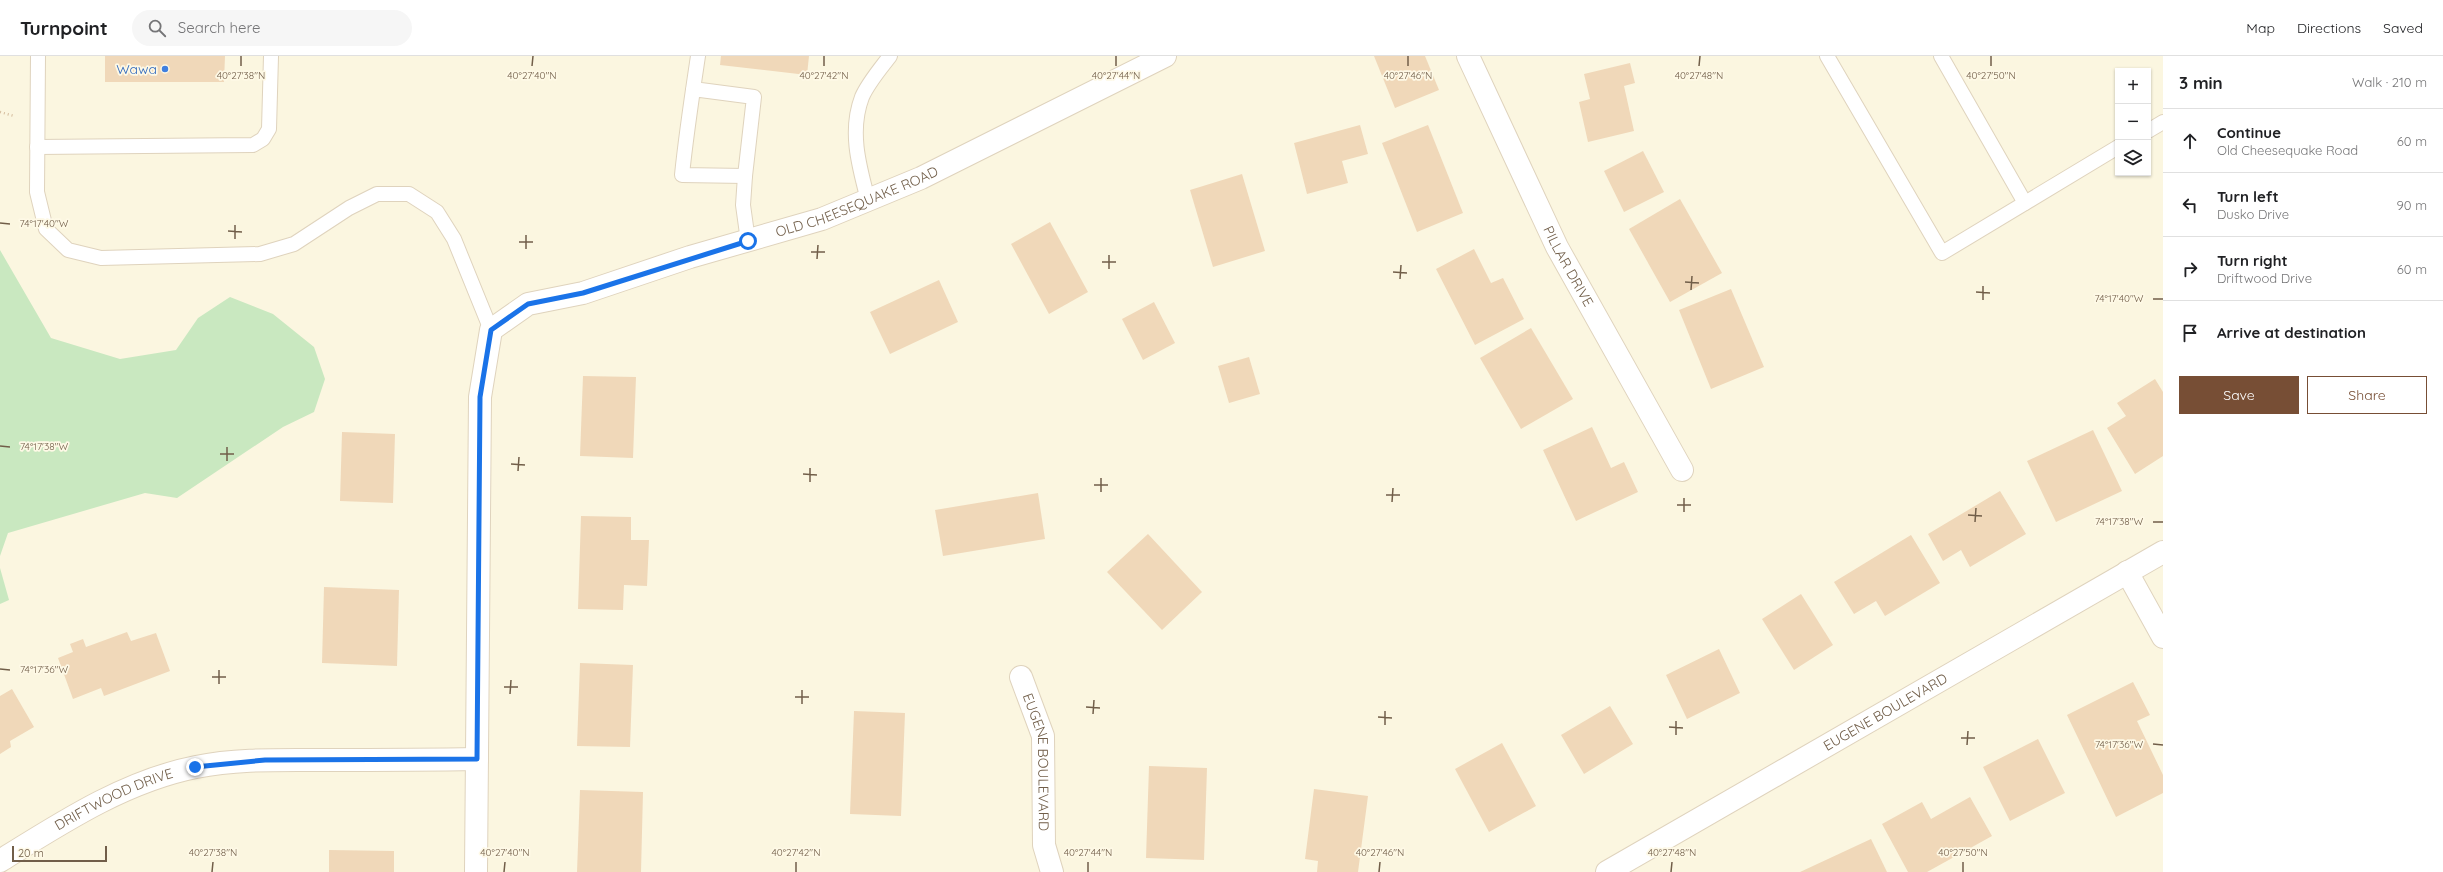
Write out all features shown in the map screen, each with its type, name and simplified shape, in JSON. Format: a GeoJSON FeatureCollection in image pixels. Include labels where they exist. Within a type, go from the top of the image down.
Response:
{"type":"FeatureCollection","features":[{"type":"Feature","properties":{"kind":"street","name":"OLD CHEESEQUAKE ROAD"},"geometry":{"type":"LineString","coordinates":[[491,330],[528,304],[583,293],[822,219],[921,178],[1165,56]]}},
{"type":"Feature","properties":{"kind":"street","name":"PILLAR DRIVE"},"geometry":{"type":"LineString","coordinates":[[1468,56],[1557,247],[1682,470]]}},
{"type":"Feature","properties":{"kind":"street"},"geometry":{"type":"LineString","coordinates":[[476,872],[480,397],[491,330]]}},
{"type":"Feature","properties":{"kind":"street","name":"EUGENE BOULEVARD"},"geometry":{"type":"LineString","coordinates":[[1607,872],[2163,552]]}},
{"type":"Feature","properties":{"kind":"street"},"geometry":{"type":"LineString","coordinates":[[2127,572],[2163,637]]}},
{"type":"Feature","properties":{"kind":"street","name":"EUGENE BOULEVARD"},"geometry":{"type":"LineString","coordinates":[[1021,677],[1043,736],[1044,845],[1052,872]]}},
{"type":"Feature","properties":{"kind":"street","name":"DRIFTWOOD DRIVE"},"geometry":{"type":"LineString","coordinates":[[0,860],[52,829],[124,791],[166,775],[195,767],[265,760],[477,759]]}},
{"type":"Feature","properties":{"kind":"lane"},"geometry":{"type":"LineString","coordinates":[[38,56],[37,192],[46,229],[68,250],[101,258],[260,254],[294,244],[349,208],[377,194],[409,194],[437,212],[454,239],[491,330]]}},
{"type":"Feature","properties":{"kind":"lane"},"geometry":{"type":"LineString","coordinates":[[37,147],[253,145],[263,139],[269,129],[271,56]]}},
{"type":"Feature","properties":{"kind":"lane"},"geometry":{"type":"LineString","coordinates":[[698,56],[682,175],[745,176]]}},
{"type":"Feature","properties":{"kind":"lane"},"geometry":{"type":"LineString","coordinates":[[868,200],[860,171],[854,132],[862,96],[890,56]]}},
{"type":"Feature","properties":{"kind":"lane"},"geometry":{"type":"LineString","coordinates":[[1828,56],[1942,253],[2115,149]]}},
{"type":"Feature","properties":{"kind":"lane"},"geometry":{"type":"LineString","coordinates":[[1940,56],[2025,203]]}},
{"type":"Feature","properties":{"kind":"lane"},"geometry":{"type":"LineString","coordinates":[[693,89],[754,97],[743,205],[748,241]]}},
{"type":"Feature","properties":{"kind":"lane"},"geometry":{"type":"LineString","coordinates":[[2151,129],[2163,122]]}},
{"type":"Feature","properties":{"kind":"path"},"geometry":{"type":"LineString","coordinates":[[0,112],[20,117]]}},
{"type":"Feature","properties":{"kind":"green space"},"geometry":{"type":"Polygon","coordinates":[[[0,250],[51,338],[120,359],[176,350],[198,318],[230,297],[273,314],[314,347],[325,379],[314,412],[283,427],[177,498],[145,493],[8,533],[0,556],[0,250]]]}},
{"type":"Feature","properties":{"kind":"green space"},"geometry":{"type":"Polygon","coordinates":[[[0,568],[9,600],[0,604],[0,568]]]}},
{"type":"Feature","properties":{"kind":"building","name":"Wawa"},"geometry":{"type":"Polygon","coordinates":[[[105,56],[225,56],[224,82],[105,82],[105,56]]]}},
{"type":"Feature","properties":{"kind":"building"},"geometry":{"type":"Polygon","coordinates":[[[721,56],[809,56],[807,75],[720,65],[721,56]]]}},
{"type":"Feature","properties":{"kind":"building"},"geometry":{"type":"Polygon","coordinates":[[[1374,56],[1425,56],[1439,90],[1395,108],[1374,56]]]}},
{"type":"Feature","properties":{"kind":"building"},"geometry":{"type":"Polygon","coordinates":[[[1630,63],[1635,83],[1624,86],[1634,131],[1588,142],[1579,102],[1590,99],[1584,74],[1630,63]]]}},
{"type":"Feature","properties":{"kind":"building"},"geometry":{"type":"Polygon","coordinates":[[[1360,125],[1368,154],[1342,161],[1348,183],[1307,194],[1294,143],[1360,125]]]}},
{"type":"Feature","properties":{"kind":"building"},"geometry":{"type":"Polygon","coordinates":[[[1428,125],[1463,213],[1417,232],[1382,143],[1428,125]]]}},
{"type":"Feature","properties":{"kind":"building"},"geometry":{"type":"Polygon","coordinates":[[[1643,151],[1664,192],[1624,212],[1604,171],[1643,151]]]}},
{"type":"Feature","properties":{"kind":"building"},"geometry":{"type":"Polygon","coordinates":[[[1242,174],[1265,251],[1213,267],[1190,190],[1242,174]]]}},
{"type":"Feature","properties":{"kind":"building"},"geometry":{"type":"Polygon","coordinates":[[[1680,199],[1722,273],[1670,302],[1629,229],[1680,199]]]}},
{"type":"Feature","properties":{"kind":"building"},"geometry":{"type":"Polygon","coordinates":[[[1050,222],[1088,292],[1049,314],[1011,244],[1050,222]]]}},
{"type":"Feature","properties":{"kind":"building"},"geometry":{"type":"Polygon","coordinates":[[[1474,249],[1491,283],[1503,278],[1524,319],[1475,345],[1436,269],[1474,249]]]}},
{"type":"Feature","properties":{"kind":"building"},"geometry":{"type":"Polygon","coordinates":[[[939,280],[958,322],[890,354],[870,312],[939,280]]]}},
{"type":"Feature","properties":{"kind":"building"},"geometry":{"type":"Polygon","coordinates":[[[1731,289],[1764,367],[1711,389],[1679,310],[1731,289]]]}},
{"type":"Feature","properties":{"kind":"building"},"geometry":{"type":"Polygon","coordinates":[[[1154,302],[1175,343],[1143,360],[1122,319],[1154,302]]]}},
{"type":"Feature","properties":{"kind":"building"},"geometry":{"type":"Polygon","coordinates":[[[1531,328],[1573,399],[1521,429],[1480,358],[1531,328]]]}},
{"type":"Feature","properties":{"kind":"building"},"geometry":{"type":"Polygon","coordinates":[[[1249,357],[1260,394],[1229,403],[1218,366],[1249,357]]]}},
{"type":"Feature","properties":{"kind":"building"},"geometry":{"type":"Polygon","coordinates":[[[583,376],[636,377],[633,458],[580,456],[583,376]]]}},
{"type":"Feature","properties":{"kind":"building"},"geometry":{"type":"Polygon","coordinates":[[[2155,379],[2163,392],[2163,456],[2135,474],[2107,428],[2126,416],[2117,403],[2155,379]]]}},
{"type":"Feature","properties":{"kind":"building"},"geometry":{"type":"Polygon","coordinates":[[[1592,427],[1611,468],[1624,462],[1638,492],[1576,521],[1543,450],[1592,427]]]}},
{"type":"Feature","properties":{"kind":"building"},"geometry":{"type":"Polygon","coordinates":[[[2093,430],[2122,491],[2056,522],[2027,461],[2093,430]]]}},
{"type":"Feature","properties":{"kind":"building"},"geometry":{"type":"Polygon","coordinates":[[[342,432],[395,434],[393,503],[340,501],[342,432]]]}},
{"type":"Feature","properties":{"kind":"building"},"geometry":{"type":"Polygon","coordinates":[[[2000,491],[2026,534],[1970,567],[1961,550],[1943,561],[1928,534],[2000,491]]]}},
{"type":"Feature","properties":{"kind":"building"},"geometry":{"type":"Polygon","coordinates":[[[1038,493],[1045,539],[943,556],[935,510],[1038,493]]]}},
{"type":"Feature","properties":{"kind":"building"},"geometry":{"type":"Polygon","coordinates":[[[581,516],[631,517],[631,540],[649,540],[647,586],[624,585],[623,610],[578,609],[581,516]]]}},
{"type":"Feature","properties":{"kind":"building"},"geometry":{"type":"Polygon","coordinates":[[[1148,534],[1202,592],[1162,630],[1107,572],[1148,534]]]}},
{"type":"Feature","properties":{"kind":"building"},"geometry":{"type":"Polygon","coordinates":[[[1911,535],[1940,583],[1885,616],[1876,601],[1854,614],[1834,582],[1911,535]]]}},
{"type":"Feature","properties":{"kind":"building"},"geometry":{"type":"Polygon","coordinates":[[[324,587],[399,590],[397,666],[322,663],[324,587]]]}},
{"type":"Feature","properties":{"kind":"building"},"geometry":{"type":"Polygon","coordinates":[[[1801,594],[1833,645],[1794,670],[1762,619],[1801,594]]]}},
{"type":"Feature","properties":{"kind":"building"},"geometry":{"type":"Polygon","coordinates":[[[127,632],[131,641],[156,633],[170,671],[104,696],[101,688],[73,699],[58,658],[73,652],[70,644],[83,639],[86,647],[127,632]]]}},
{"type":"Feature","properties":{"kind":"building"},"geometry":{"type":"Polygon","coordinates":[[[1719,649],[1740,693],[1687,719],[1666,675],[1719,649]]]}},
{"type":"Feature","properties":{"kind":"building"},"geometry":{"type":"Polygon","coordinates":[[[580,663],[633,665],[630,747],[577,746],[580,663]]]}},
{"type":"Feature","properties":{"kind":"building"},"geometry":{"type":"Polygon","coordinates":[[[2133,682],[2150,715],[2137,721],[2163,775],[2163,793],[2116,817],[2067,715],[2133,682]]]}},
{"type":"Feature","properties":{"kind":"building"},"geometry":{"type":"Polygon","coordinates":[[[12,689],[34,727],[10,741],[11,747],[0,754],[0,696],[12,689]]]}},
{"type":"Feature","properties":{"kind":"building"},"geometry":{"type":"Polygon","coordinates":[[[1610,706],[1633,744],[1584,774],[1561,735],[1610,706]]]}},
{"type":"Feature","properties":{"kind":"building"},"geometry":{"type":"Polygon","coordinates":[[[854,711],[905,713],[901,816],[850,814],[854,711]]]}},
{"type":"Feature","properties":{"kind":"building"},"geometry":{"type":"Polygon","coordinates":[[[2038,739],[2065,793],[2010,821],[1983,767],[2038,739]]]}},
{"type":"Feature","properties":{"kind":"building"},"geometry":{"type":"Polygon","coordinates":[[[1502,743],[1536,806],[1489,832],[1455,769],[1502,743]]]}},
{"type":"Feature","properties":{"kind":"building"},"geometry":{"type":"Polygon","coordinates":[[[1149,766],[1207,768],[1204,860],[1146,858],[1149,766]]]}},
{"type":"Feature","properties":{"kind":"building"},"geometry":{"type":"Polygon","coordinates":[[[1314,789],[1368,796],[1358,872],[1317,872],[1318,861],[1305,859],[1314,789]]]}},
{"type":"Feature","properties":{"kind":"building"},"geometry":{"type":"Polygon","coordinates":[[[580,790],[643,792],[641,872],[577,872],[580,790]]]}},
{"type":"Feature","properties":{"kind":"building"},"geometry":{"type":"Polygon","coordinates":[[[1970,797],[1992,836],[1927,872],[1908,872],[1882,824],[1922,802],[1931,819],[1970,797]]]}},
{"type":"Feature","properties":{"kind":"building"},"geometry":{"type":"Polygon","coordinates":[[[1871,839],[1887,872],[1800,872],[1871,839]]]}},
{"type":"Feature","properties":{"kind":"building"},"geometry":{"type":"Polygon","coordinates":[[[329,850],[394,851],[394,872],[329,872],[329,850]]]}},
{"type":"Feature","properties":{"kind":"place","name":"Wawa"},"geometry":{"type":"Point","coordinates":[165,69]}},
{"type":"Feature","properties":{"kind":"route"},"geometry":{"type":"LineString","coordinates":[[195,767],[265,760],[477,759],[480,397],[491,330],[528,304],[583,293],[690,257],[748,241]]}}]}
